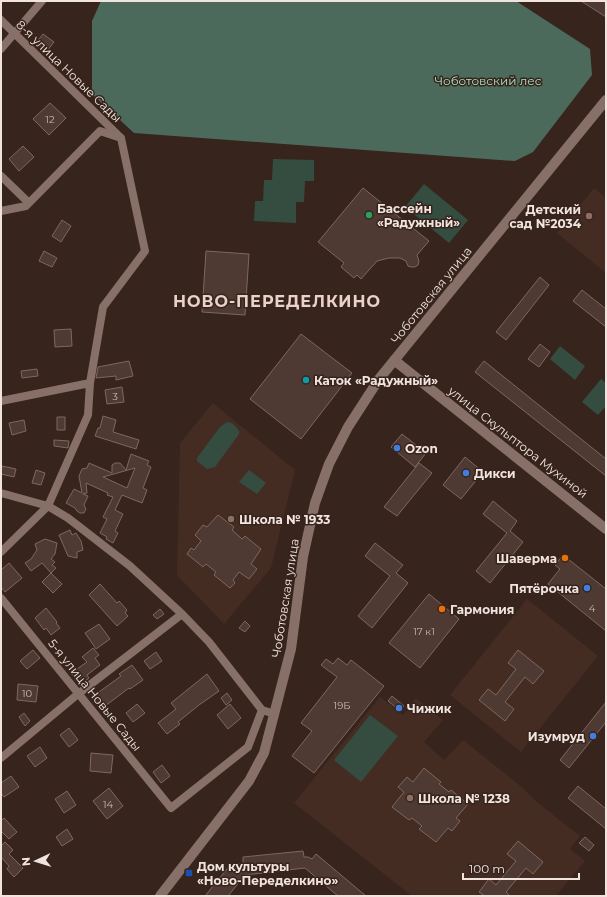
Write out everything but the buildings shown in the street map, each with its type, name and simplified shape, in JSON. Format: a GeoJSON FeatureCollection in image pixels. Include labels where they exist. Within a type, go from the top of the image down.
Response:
{"type":"FeatureCollection","features":[{"type":"Feature","properties":{"kind":"main road","name":"Чоботовская улица"},"geometry":{"type":"LineString","coordinates":[[160,896],[249,781],[264,753],[291,649],[303,557],[315,503],[329,464],[348,427],[379,379],[606,100]]}},
{"type":"Feature","properties":{"kind":"main road","name":"улица Скульптора Мухиной"},"geometry":{"type":"LineString","coordinates":[[394,360],[606,529]]}},
{"type":"Feature","properties":{"kind":"street"},"geometry":{"type":"LineString","coordinates":[[1,49],[42,1]]}},
{"type":"Feature","properties":{"kind":"street","name":"8-я улица Новые Сады"},"geometry":{"type":"LineString","coordinates":[[1,20],[121,138]]}},
{"type":"Feature","properties":{"kind":"street"},"geometry":{"type":"LineString","coordinates":[[1,211],[26,206],[100,131],[121,138],[145,251],[103,307],[90,383],[88,415],[48,506],[1,552]]}},
{"type":"Feature","properties":{"kind":"street"},"geometry":{"type":"LineString","coordinates":[[1,176],[29,203]]}},
{"type":"Feature","properties":{"kind":"street"},"geometry":{"type":"LineString","coordinates":[[1,402],[90,383]]}},
{"type":"Feature","properties":{"kind":"street"},"geometry":{"type":"LineString","coordinates":[[1,493],[48,506],[68,518],[130,566],[182,614],[209,642],[262,710],[275,714]]}},
{"type":"Feature","properties":{"kind":"street","name":"5-я улица Новые Сады"},"geometry":{"type":"LineString","coordinates":[[1,598],[171,808],[248,747],[262,710]]}},
{"type":"Feature","properties":{"kind":"street"},"geometry":{"type":"LineString","coordinates":[[1,758],[78,694],[182,614]]}},
{"type":"Feature","properties":{"kind":"shaded area","name":"Детский сад №2034"},"geometry":{"type":"Polygon","coordinates":[[[594,188],[606,198],[606,273],[557,233],[594,188]]]}},
{"type":"Feature","properties":{"kind":"shaded area","name":"Школа № 1933"},"geometry":{"type":"Polygon","coordinates":[[[213,403],[295,470],[271,568],[224,624],[177,575],[180,443],[213,403]]]}},
{"type":"Feature","properties":{"kind":"shaded area"},"geometry":{"type":"Polygon","coordinates":[[[527,599],[598,656],[521,752],[450,695],[527,599]]]}},
{"type":"Feature","properties":{"kind":"shaded area","name":"Школа № 1238"},"geometry":{"type":"Polygon","coordinates":[[[380,697],[403,715],[416,698],[443,720],[424,742],[444,760],[463,740],[580,836],[570,849],[585,861],[556,896],[412,896],[294,803],[380,697]]]}},
{"type":"Feature","properties":{"kind":"green space","name":"Чоботовский лес"},"geometry":{"type":"Polygon","coordinates":[[[101,1],[516,1],[590,49],[592,75],[533,152],[515,161],[134,133],[92,94],[92,21],[101,1]]]}},
{"type":"Feature","properties":{"kind":"green space"},"geometry":{"type":"Polygon","coordinates":[[[273,159],[314,160],[314,181],[305,181],[304,202],[296,202],[296,223],[254,221],[255,201],[263,201],[264,180],[272,180],[273,159]]]}},
{"type":"Feature","properties":{"kind":"green space"},"geometry":{"type":"Polygon","coordinates":[[[424,184],[468,220],[449,243],[405,207],[424,184]]]}},
{"type":"Feature","properties":{"kind":"green space"},"geometry":{"type":"Polygon","coordinates":[[[560,346],[585,366],[575,380],[550,359],[560,346]]]}},
{"type":"Feature","properties":{"kind":"green space"},"geometry":{"type":"Polygon","coordinates":[[[601,379],[606,383],[606,406],[598,415],[582,402],[601,379]]]}},
{"type":"Feature","properties":{"kind":"green space"},"geometry":{"type":"Polygon","coordinates":[[[227,422],[234,425],[239,431],[239,434],[215,467],[207,469],[197,461],[197,458],[220,427],[227,422]]]}},
{"type":"Feature","properties":{"kind":"green space"},"geometry":{"type":"Polygon","coordinates":[[[249,470],[266,483],[257,494],[239,482],[249,470]]]}},
{"type":"Feature","properties":{"kind":"green space"},"geometry":{"type":"Polygon","coordinates":[[[370,715],[398,736],[361,782],[334,760],[370,715]]]}},
{"type":"Feature","properties":{"kind":"place","name":"Бассейн «Радужный»"},"geometry":{"type":"Point","coordinates":[369,215]}},
{"type":"Feature","properties":{"kind":"place","name":"Детский сад №2034"},"geometry":{"type":"Point","coordinates":[589,216]}},
{"type":"Feature","properties":{"kind":"place","name":"Каток «Радужный»"},"geometry":{"type":"Point","coordinates":[306,380]}},
{"type":"Feature","properties":{"kind":"place","name":"Ozon"},"geometry":{"type":"Point","coordinates":[397,448]}},
{"type":"Feature","properties":{"kind":"place","name":"Дикси"},"geometry":{"type":"Point","coordinates":[466,473]}},
{"type":"Feature","properties":{"kind":"place","name":"Школа № 1933"},"geometry":{"type":"Point","coordinates":[231,519]}},
{"type":"Feature","properties":{"kind":"place","name":"Шаверма"},"geometry":{"type":"Point","coordinates":[565,558]}},
{"type":"Feature","properties":{"kind":"place","name":"Пятёрочка"},"geometry":{"type":"Point","coordinates":[587,588]}},
{"type":"Feature","properties":{"kind":"place","name":"Гармония"},"geometry":{"type":"Point","coordinates":[442,609]}},
{"type":"Feature","properties":{"kind":"place","name":"Чижик"},"geometry":{"type":"Point","coordinates":[399,708]}},
{"type":"Feature","properties":{"kind":"place","name":"Изумруд"},"geometry":{"type":"Point","coordinates":[593,736]}},
{"type":"Feature","properties":{"kind":"place","name":"Школа № 1238"},"geometry":{"type":"Point","coordinates":[410,798]}},
{"type":"Feature","properties":{"kind":"place","name":"Дом культуры «Ново-Переделкино»"},"geometry":{"type":"Point","coordinates":[189,873]}},
{"type":"Feature","properties":{"kind":"district","name":"НОВО-ПЕРЕДЕЛКИНО"},"geometry":{"type":"Point","coordinates":[277,301]}}]}
